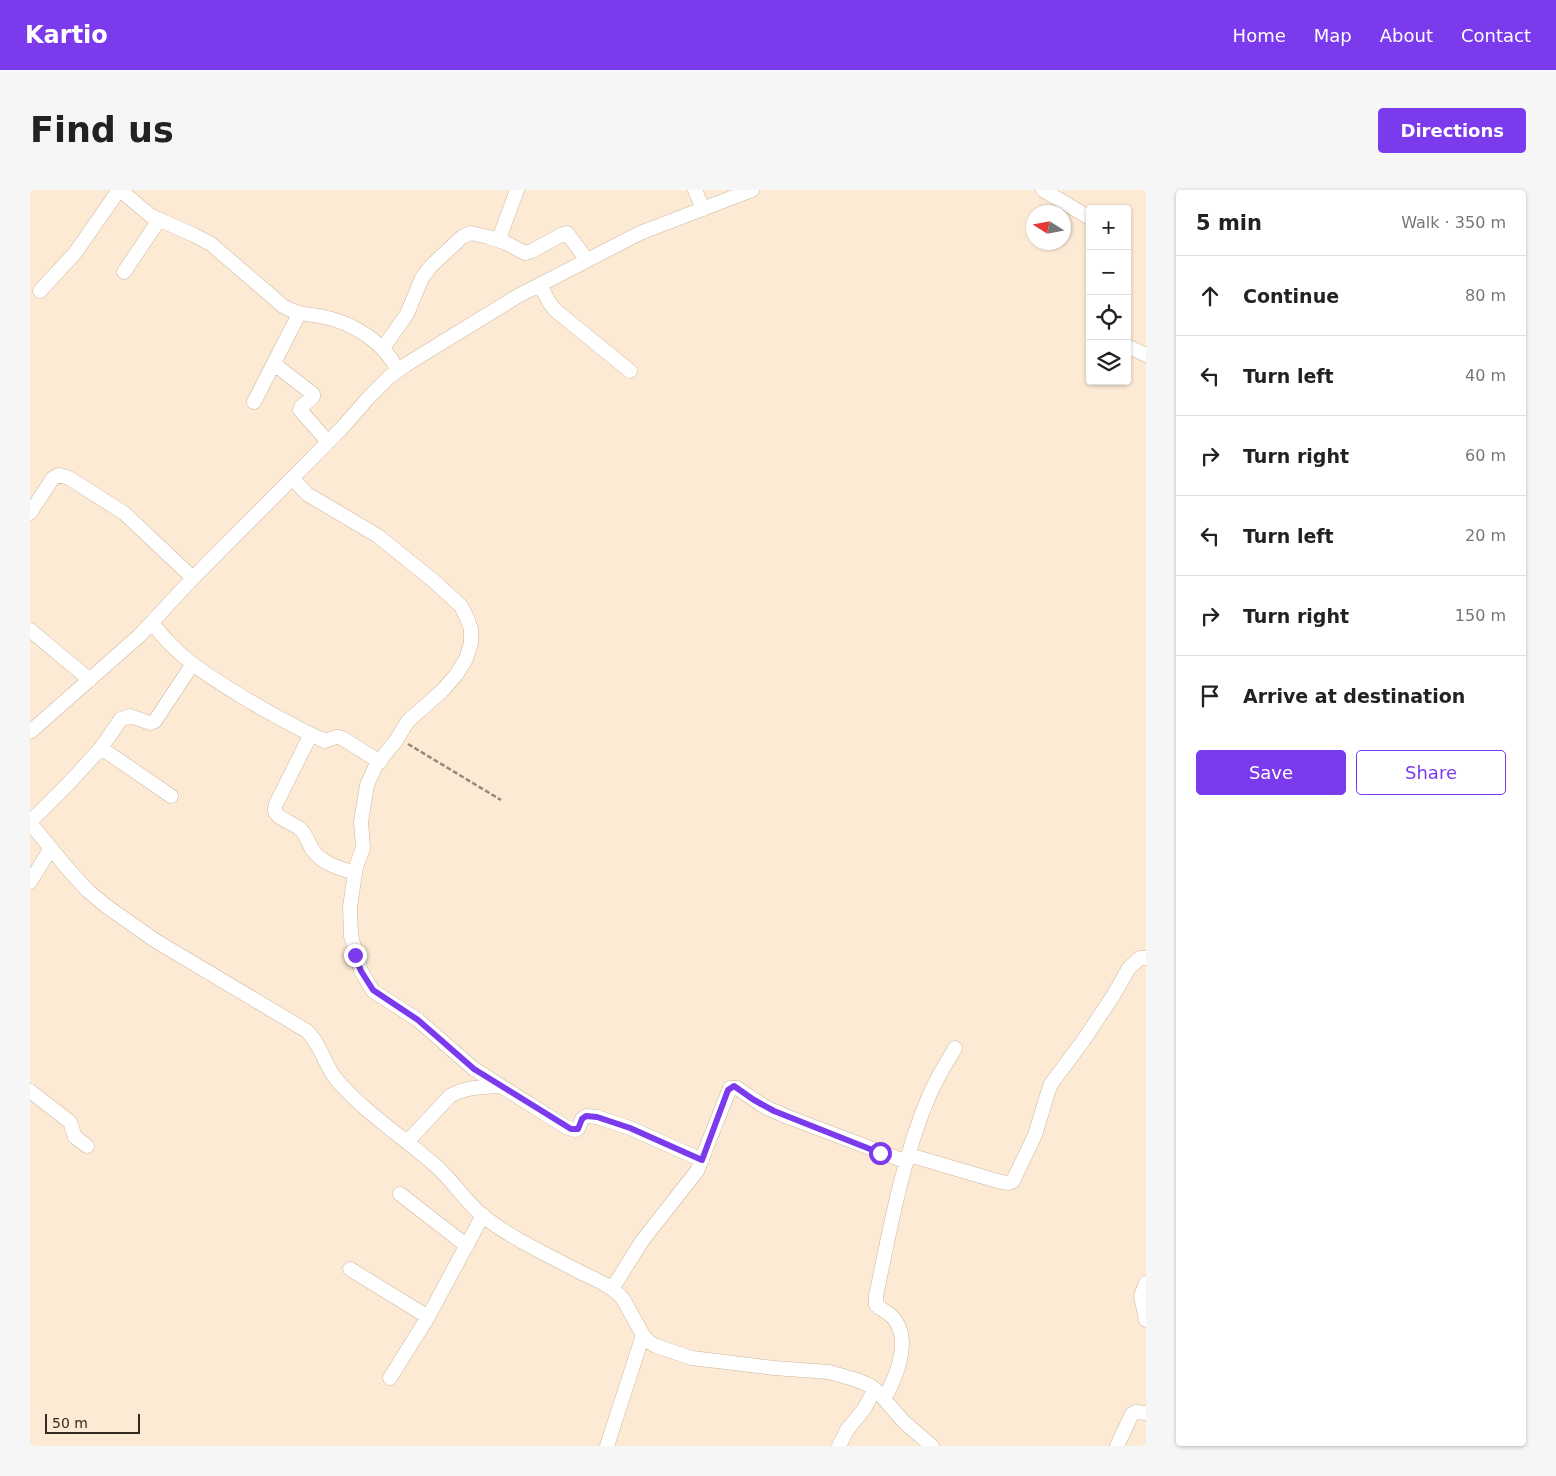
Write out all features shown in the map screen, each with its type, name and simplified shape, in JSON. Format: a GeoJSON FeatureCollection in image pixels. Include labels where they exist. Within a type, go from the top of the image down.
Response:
{"type":"FeatureCollection","features":[{"type":"Feature","properties":{"kind":"street"},"geometry":{"type":"LineString","coordinates":[[40,291],[76,253],[119,190],[151,216],[194,234],[211,244],[283,306],[300,314],[334,319],[362,333],[390,357]]}},
{"type":"Feature","properties":{"kind":"street"},"geometry":{"type":"LineString","coordinates":[[499,240],[517,190]]}},
{"type":"Feature","properties":{"kind":"street"},"geometry":{"type":"LineString","coordinates":[[390,357],[516,297],[640,233],[752,190]]}},
{"type":"Feature","properties":{"kind":"street"},"geometry":{"type":"LineString","coordinates":[[1043,190],[1086,216]]}},
{"type":"Feature","properties":{"kind":"street"},"geometry":{"type":"LineString","coordinates":[[695,191],[704,210]]}},
{"type":"Feature","properties":{"kind":"street"},"geometry":{"type":"LineString","coordinates":[[124,272],[159,220]]}},
{"type":"Feature","properties":{"kind":"street"},"geometry":{"type":"LineString","coordinates":[[30,732],[152,623],[193,578],[293,479],[324,437],[369,396],[390,357],[422,278],[450,246],[471,233],[499,240],[522,253],[529,253],[563,234],[569,234],[587,260]]}},
{"type":"Feature","properties":{"kind":"street"},"geometry":{"type":"LineString","coordinates":[[540,284],[544,294],[555,310],[630,371]]}},
{"type":"Feature","properties":{"kind":"street"},"geometry":{"type":"LineString","coordinates":[[254,402],[300,314]]}},
{"type":"Feature","properties":{"kind":"street"},"geometry":{"type":"LineString","coordinates":[[1131,348],[1146,354]]}},
{"type":"Feature","properties":{"kind":"street"},"geometry":{"type":"LineString","coordinates":[[274,364],[313,394],[313,397],[300,408],[324,437]]}},
{"type":"Feature","properties":{"kind":"street"},"geometry":{"type":"LineString","coordinates":[[30,513],[53,478],[59,475],[70,478],[132,520],[193,578]]}},
{"type":"Feature","properties":{"kind":"street"},"geometry":{"type":"LineString","coordinates":[[293,479],[307,494],[378,536],[454,598],[461,606],[471,629],[471,643],[466,659],[456,675],[442,691],[408,721],[398,738],[371,773],[365,792],[361,822],[363,848],[355,873],[350,907],[351,936],[355,955],[367,982],[382,998],[418,1020],[474,1069],[571,1129],[578,1129],[582,1119],[586,1116],[597,1117],[630,1128],[702,1160]]}},
{"type":"Feature","properties":{"kind":"street"},"geometry":{"type":"LineString","coordinates":[[152,623],[174,649],[192,665],[267,712],[325,741],[336,737],[342,738],[380,762]]}},
{"type":"Feature","properties":{"kind":"street"},"geometry":{"type":"LineString","coordinates":[[30,630],[90,680]]}},
{"type":"Feature","properties":{"kind":"street"},"geometry":{"type":"LineString","coordinates":[[192,665],[155,721],[150,723],[130,716],[121,719],[101,748],[30,822],[87,890],[106,906],[156,941],[307,1031],[320,1046],[329,1069],[336,1079],[373,1115],[438,1168],[492,1222],[539,1250],[612,1289],[623,1298],[643,1335],[649,1342],[692,1358],[774,1368],[829,1372],[857,1380],[879,1394],[904,1422],[932,1446]]}},
{"type":"Feature","properties":{"kind":"street"},"geometry":{"type":"LineString","coordinates":[[311,734],[276,804],[275,813],[300,828],[315,853],[326,862],[334,867],[355,873]]}},
{"type":"Feature","properties":{"kind":"street"},"geometry":{"type":"LineString","coordinates":[[101,748],[171,796]]}},
{"type":"Feature","properties":{"kind":"street"},"geometry":{"type":"LineString","coordinates":[[30,882],[51,848]]}},
{"type":"Feature","properties":{"kind":"street"},"geometry":{"type":"LineString","coordinates":[[612,1289],[642,1241],[692,1178],[702,1160],[728,1090],[734,1086],[765,1107],[788,1117],[908,1159],[1001,1182],[1009,1183],[1014,1181],[1035,1135],[1052,1084],[1088,1034],[1129,968],[1140,958],[1146,958]]}},
{"type":"Feature","properties":{"kind":"street"},"geometry":{"type":"LineString","coordinates":[[839,1446],[848,1430],[897,1372],[901,1354],[899,1328],[893,1317],[878,1307],[875,1302],[901,1181],[930,1094],[955,1048]]}},
{"type":"Feature","properties":{"kind":"street"},"geometry":{"type":"LineString","coordinates":[[407,1142],[444,1102],[456,1092],[474,1088],[500,1086]]}},
{"type":"Feature","properties":{"kind":"street"},"geometry":{"type":"LineString","coordinates":[[30,1091],[70,1122],[75,1137],[87,1146]]}},
{"type":"Feature","properties":{"kind":"street"},"geometry":{"type":"LineString","coordinates":[[400,1194],[467,1246]]}},
{"type":"Feature","properties":{"kind":"street"},"geometry":{"type":"LineString","coordinates":[[390,1378],[428,1317],[483,1215]]}},
{"type":"Feature","properties":{"kind":"street"},"geometry":{"type":"LineString","coordinates":[[350,1269],[428,1317]]}},
{"type":"Feature","properties":{"kind":"street"},"geometry":{"type":"LineString","coordinates":[[1146,1283],[1141,1296],[1146,1320]]}},
{"type":"Feature","properties":{"kind":"street"},"geometry":{"type":"LineString","coordinates":[[607,1446],[643,1335]]}},
{"type":"Feature","properties":{"kind":"street"},"geometry":{"type":"LineString","coordinates":[[1117,1446],[1132,1414],[1136,1412],[1146,1413]]}},
{"type":"Feature","properties":{"kind":"path"},"geometry":{"type":"LineString","coordinates":[[398,738],[501,800]]}},
{"type":"Feature","properties":{"kind":"route"},"geometry":{"type":"LineString","coordinates":[[355,955],[367,982],[382,998],[418,1020],[474,1069],[571,1129],[578,1129],[582,1119],[586,1116],[597,1117],[630,1128],[702,1160],[728,1090],[734,1086],[765,1107],[880,1153]]}}]}
